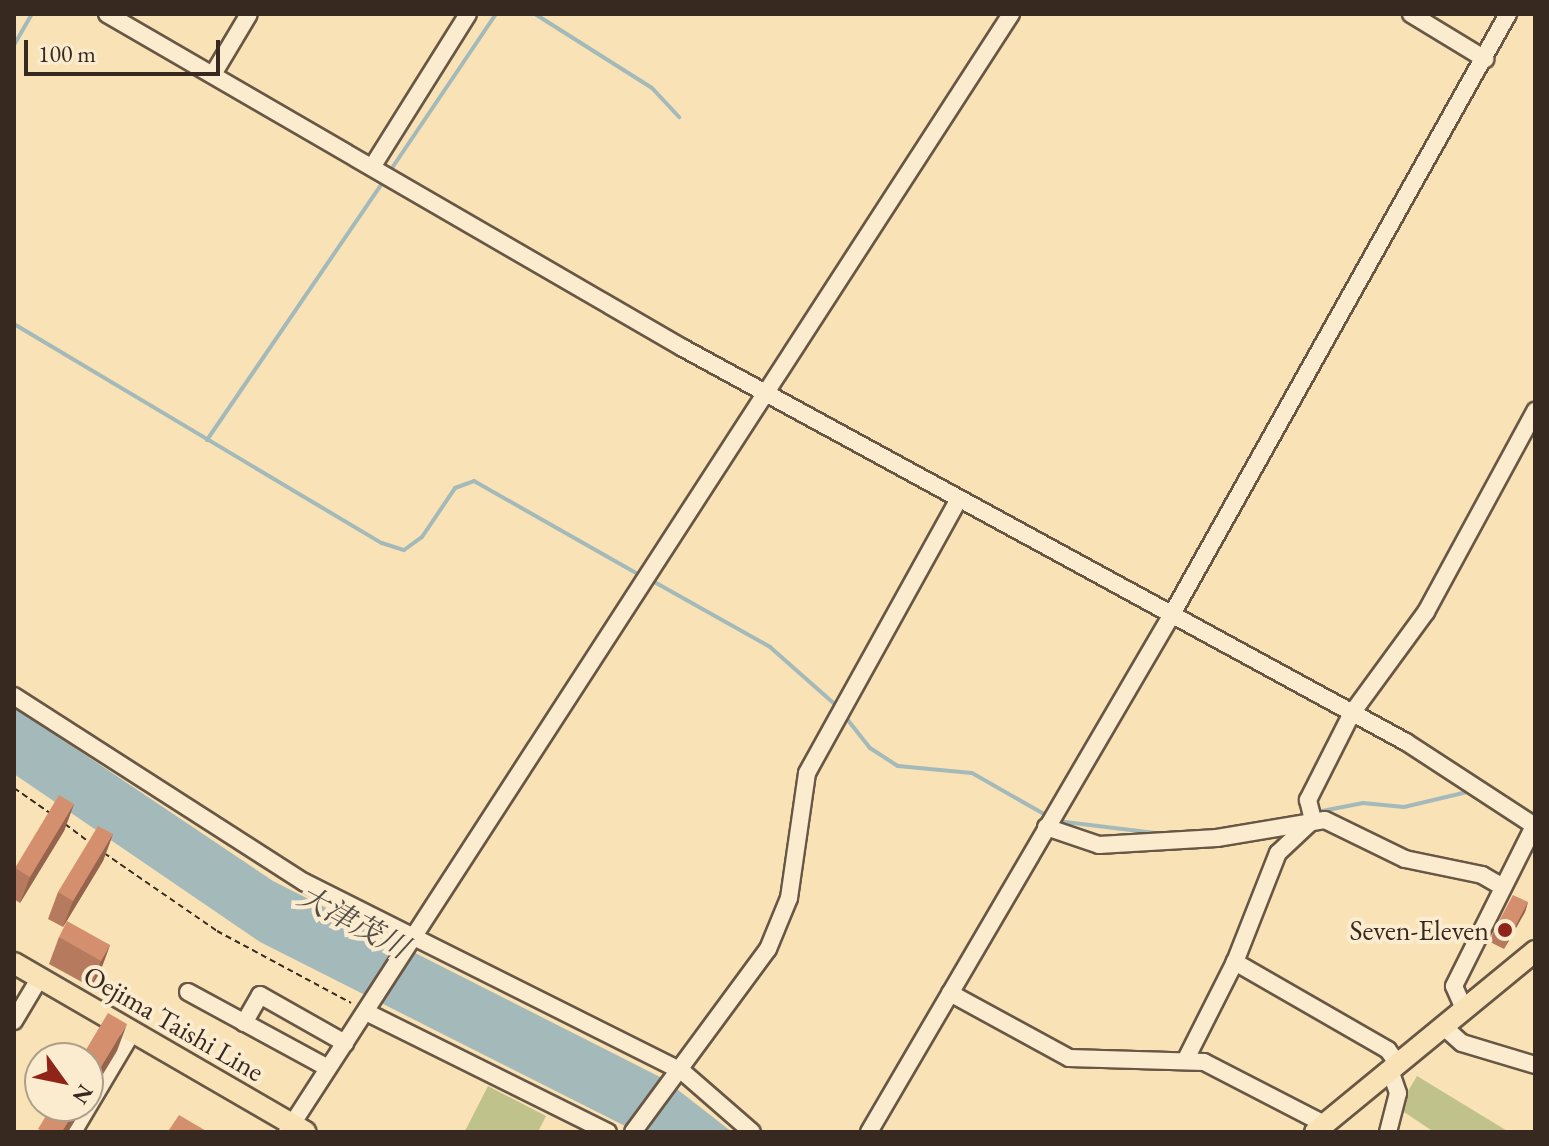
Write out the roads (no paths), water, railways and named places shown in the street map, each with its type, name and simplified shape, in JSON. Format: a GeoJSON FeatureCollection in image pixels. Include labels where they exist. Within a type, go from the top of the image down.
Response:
{"type":"FeatureCollection","features":[{"type":"Feature","properties":{"kind":"main road"},"geometry":{"type":"LineString","coordinates":[[1319,1128],[1535,951]]}},
{"type":"Feature","properties":{"kind":"main road","name":"Oejima Taishi Line"},"geometry":{"type":"LineString","coordinates":[[14,963],[295,1129]]}},
{"type":"Feature","properties":{"kind":"street"},"geometry":{"type":"LineString","coordinates":[[107,14],[215,71],[958,501],[1352,713],[1535,826],[1454,986],[1465,1011]]}},
{"type":"Feature","properties":{"kind":"street"},"geometry":{"type":"LineString","coordinates":[[215,71],[249,14]]}},
{"type":"Feature","properties":{"kind":"street"},"geometry":{"type":"LineString","coordinates":[[374,164],[468,14]]}},
{"type":"Feature","properties":{"kind":"street"},"geometry":{"type":"LineString","coordinates":[[295,1129],[328,1068],[1011,14]]}},
{"type":"Feature","properties":{"kind":"street"},"geometry":{"type":"LineString","coordinates":[[1411,14],[1485,59]]}},
{"type":"Feature","properties":{"kind":"street"},"geometry":{"type":"LineString","coordinates":[[869,1132],[1171,616],[1508,14]]}},
{"type":"Feature","properties":{"kind":"street"},"geometry":{"type":"LineString","coordinates":[[1313,820],[1308,800],[1352,713],[1426,612],[1535,411]]}},
{"type":"Feature","properties":{"kind":"street"},"geometry":{"type":"LineString","coordinates":[[633,1132],[683,1072],[768,949],[789,898],[807,773],[958,501]]}},
{"type":"Feature","properties":{"kind":"street"},"geometry":{"type":"LineString","coordinates":[[14,696],[225,835],[414,937],[683,1072],[752,1132]]}},
{"type":"Feature","properties":{"kind":"street"},"geometry":{"type":"LineString","coordinates":[[1046,827],[1099,845],[1126,838],[1217,838],[1313,820],[1405,859],[1482,875],[1503,887]]}},
{"type":"Feature","properties":{"kind":"street"},"geometry":{"type":"LineString","coordinates":[[1186,1059],[1235,962],[1278,853],[1313,820]]}},
{"type":"Feature","properties":{"kind":"street"},"geometry":{"type":"LineString","coordinates":[[1235,962],[1388,1050],[1398,1093],[1388,1132]]}},
{"type":"Feature","properties":{"kind":"street"},"geometry":{"type":"LineString","coordinates":[[14,1021],[39,979]]}},
{"type":"Feature","properties":{"kind":"street"},"geometry":{"type":"LineString","coordinates":[[188,992],[328,1068]]}},
{"type":"Feature","properties":{"kind":"street"},"geometry":{"type":"LineString","coordinates":[[950,993],[1069,1058],[1186,1059],[1319,1128]]}},
{"type":"Feature","properties":{"kind":"street"},"geometry":{"type":"LineString","coordinates":[[244,1023],[260,995],[345,1043]]}},
{"type":"Feature","properties":{"kind":"street"},"geometry":{"type":"LineString","coordinates":[[366,1012],[608,1132]]}},
{"type":"Feature","properties":{"kind":"street"},"geometry":{"type":"LineString","coordinates":[[1444,1027],[1462,1043],[1535,1065]]}},
{"type":"Feature","properties":{"kind":"street"},"geometry":{"type":"LineString","coordinates":[[73,1132],[133,1031]]}},
{"type":"Feature","properties":{"kind":"water","name":"大津茂川"},"geometry":{"type":"Polygon","coordinates":[[[14,707],[273,881],[664,1079],[732,1132],[637,1132],[260,942],[14,774],[14,707]]]}},
{"type":"Feature","properties":{"kind":"waterway"},"geometry":{"type":"LineString","coordinates":[[14,45],[32,14]]}},
{"type":"Feature","properties":{"kind":"waterway"},"geometry":{"type":"LineString","coordinates":[[388,174],[496,14]]}},
{"type":"Feature","properties":{"kind":"waterway"},"geometry":{"type":"LineString","coordinates":[[535,14],[652,88],[679,117]]}},
{"type":"Feature","properties":{"kind":"waterway"},"geometry":{"type":"LineString","coordinates":[[207,440],[384,181]]}},
{"type":"Feature","properties":{"kind":"waterway"},"geometry":{"type":"LineString","coordinates":[[14,324],[382,543],[404,550],[422,537],[455,488],[474,481],[641,576]]}},
{"type":"Feature","properties":{"kind":"waterway"},"geometry":{"type":"LineString","coordinates":[[649,579],[770,647],[838,707]]}},
{"type":"Feature","properties":{"kind":"waterway"},"geometry":{"type":"LineString","coordinates":[[843,714],[870,748],[898,766],[972,773],[1049,817]]}},
{"type":"Feature","properties":{"kind":"waterway"},"geometry":{"type":"LineString","coordinates":[[1317,812],[1363,803],[1404,807],[1467,792]]}},
{"type":"Feature","properties":{"kind":"waterway"},"geometry":{"type":"LineString","coordinates":[[1290,818],[1308,814]]}},
{"type":"Feature","properties":{"kind":"waterway"},"geometry":{"type":"LineString","coordinates":[[1057,821],[1163,834]]}},
{"type":"Feature","properties":{"kind":"place","name":"Seven-Eleven"},"geometry":{"type":"Point","coordinates":[1505,930]}}]}
